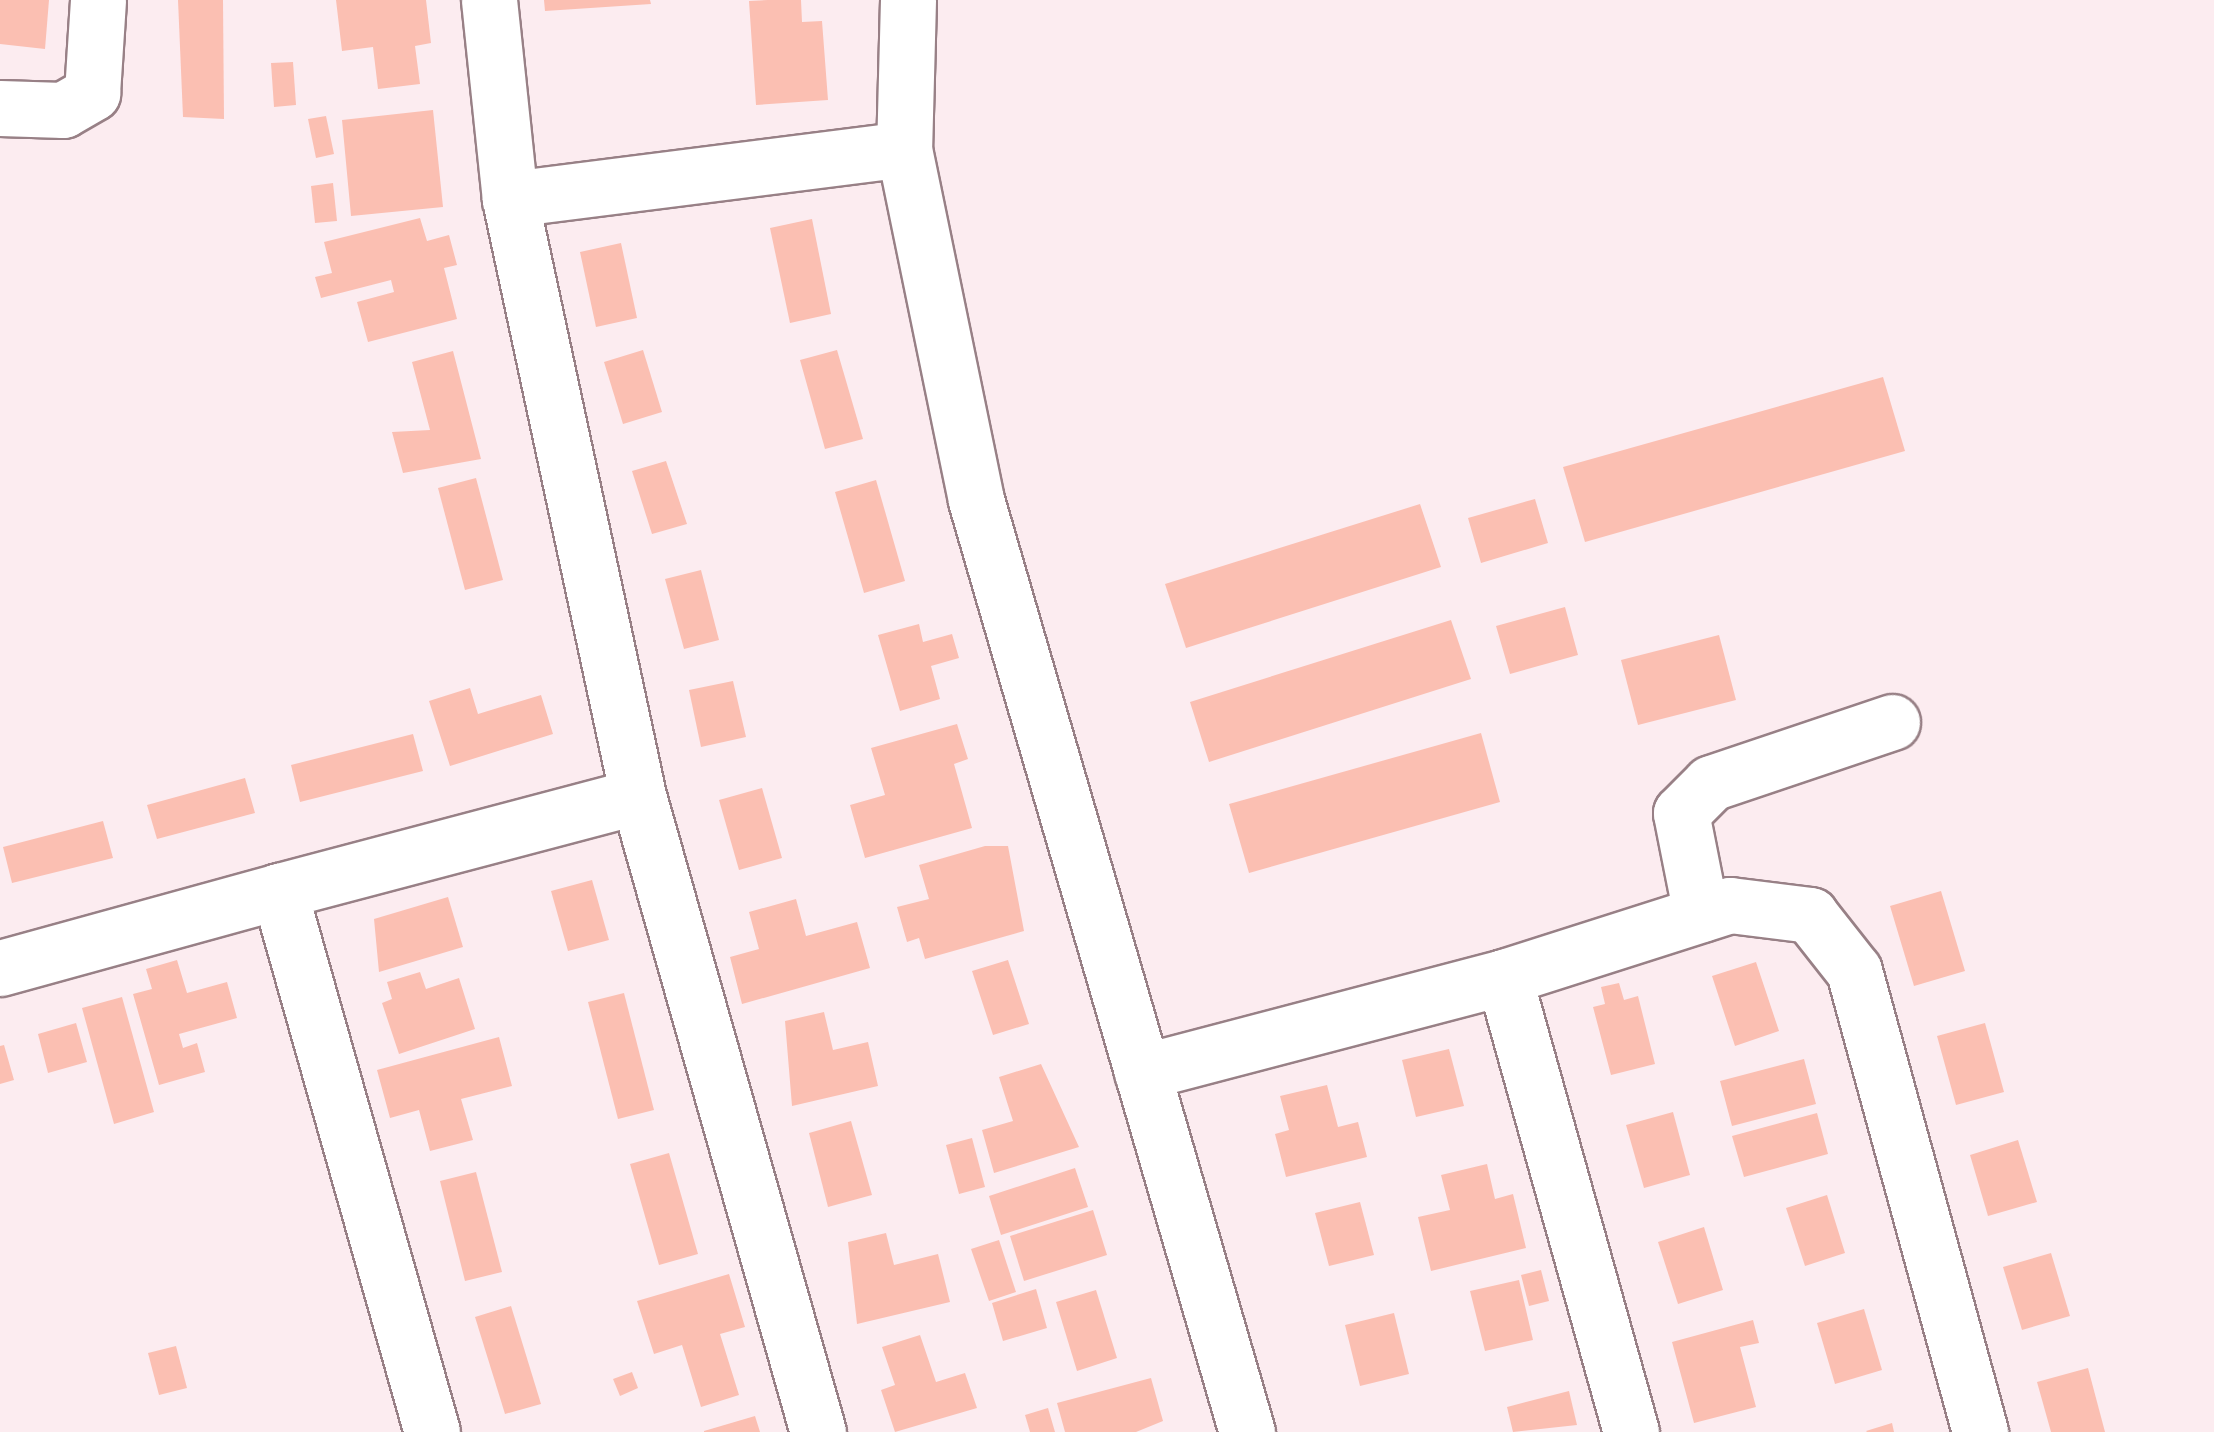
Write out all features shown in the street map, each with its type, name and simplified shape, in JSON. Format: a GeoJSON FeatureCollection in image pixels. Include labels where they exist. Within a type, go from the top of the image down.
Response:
{"type":"FeatureCollection","features":[{"type":"Feature","properties":{"kind":"street"},"geometry":{"type":"LineString","coordinates":[[0,108],[62,110],[92,93],[98,0]]}},
{"type":"Feature","properties":{"kind":"street"},"geometry":{"type":"LineString","coordinates":[[488,0],[510,199],[638,796],[818,1432]]}},
{"type":"Feature","properties":{"kind":"street"},"geometry":{"type":"LineString","coordinates":[[908,0],[904,149],[976,500],[1246,1432]]}},
{"type":"Feature","properties":{"kind":"street"},"geometry":{"type":"LineString","coordinates":[[510,199],[904,149]]}},
{"type":"Feature","properties":{"kind":"street"},"geometry":{"type":"LineString","coordinates":[[1701,914],[1681,813],[1711,782],[1892,722]]}},
{"type":"Feature","properties":{"kind":"street"},"geometry":{"type":"LineString","coordinates":[[0,968],[638,796]]}},
{"type":"Feature","properties":{"kind":"street"},"geometry":{"type":"LineString","coordinates":[[279,891],[432,1432]]}},
{"type":"Feature","properties":{"kind":"street"},"geometry":{"type":"LineString","coordinates":[[1142,1072],[1504,977],[1701,914],[1780,904],[1810,915],[1854,971],[1980,1432]]}},
{"type":"Feature","properties":{"kind":"street"},"geometry":{"type":"LineString","coordinates":[[1504,977],[1630,1432]]}},
{"type":"Feature","properties":{"kind":"building"},"geometry":{"type":"Polygon","coordinates":[[[0,0],[49,0],[45,49],[0,44],[0,0]]]}},
{"type":"Feature","properties":{"kind":"building"},"geometry":{"type":"Polygon","coordinates":[[[178,0],[223,0],[224,119],[183,117],[178,0]]]}},
{"type":"Feature","properties":{"kind":"building"},"geometry":{"type":"Polygon","coordinates":[[[336,0],[426,0],[431,43],[415,46],[420,84],[378,89],[373,47],[342,51],[336,0]]]}},
{"type":"Feature","properties":{"kind":"building"},"geometry":{"type":"Polygon","coordinates":[[[544,0],[650,0],[651,4],[545,11],[544,0]]]}},
{"type":"Feature","properties":{"kind":"building"},"geometry":{"type":"Polygon","coordinates":[[[801,0],[802,22],[822,21],[828,100],[756,105],[749,1],[801,0]]]}},
{"type":"Feature","properties":{"kind":"building"},"geometry":{"type":"Polygon","coordinates":[[[293,62],[296,105],[274,107],[271,63],[293,62]]]}},
{"type":"Feature","properties":{"kind":"building"},"geometry":{"type":"Polygon","coordinates":[[[433,110],[443,207],[351,216],[342,120],[433,110]]]}},
{"type":"Feature","properties":{"kind":"building"},"geometry":{"type":"Polygon","coordinates":[[[326,116],[334,154],[316,158],[308,119],[326,116]]]}},
{"type":"Feature","properties":{"kind":"building"},"geometry":{"type":"Polygon","coordinates":[[[333,183],[337,221],[315,223],[311,186],[333,183]]]}},
{"type":"Feature","properties":{"kind":"building"},"geometry":{"type":"Polygon","coordinates":[[[420,218],[427,241],[449,235],[457,265],[444,268],[457,319],[368,342],[357,302],[394,292],[391,280],[321,298],[315,277],[332,273],[324,242],[420,218]]]}},
{"type":"Feature","properties":{"kind":"building"},"geometry":{"type":"Polygon","coordinates":[[[812,219],[831,314],[790,323],[770,228],[812,219]]]}},
{"type":"Feature","properties":{"kind":"building"},"geometry":{"type":"Polygon","coordinates":[[[621,243],[637,318],[596,327],[580,252],[621,243]]]}},
{"type":"Feature","properties":{"kind":"building"},"geometry":{"type":"Polygon","coordinates":[[[643,350],[662,412],[623,424],[604,362],[643,350]]]}},
{"type":"Feature","properties":{"kind":"building"},"geometry":{"type":"Polygon","coordinates":[[[837,350],[863,439],[825,449],[800,360],[837,350]]]}},
{"type":"Feature","properties":{"kind":"building"},"geometry":{"type":"Polygon","coordinates":[[[453,351],[481,459],[403,473],[392,432],[430,430],[412,362],[453,351]]]}},
{"type":"Feature","properties":{"kind":"building"},"geometry":{"type":"Polygon","coordinates":[[[1883,377],[1905,451],[1585,542],[1563,467],[1883,377]]]}},
{"type":"Feature","properties":{"kind":"building"},"geometry":{"type":"Polygon","coordinates":[[[666,461],[687,524],[652,534],[632,471],[666,461]]]}},
{"type":"Feature","properties":{"kind":"building"},"geometry":{"type":"Polygon","coordinates":[[[476,478],[503,580],[465,590],[438,488],[476,478]]]}},
{"type":"Feature","properties":{"kind":"building"},"geometry":{"type":"Polygon","coordinates":[[[876,480],[905,581],[864,593],[835,492],[876,480]]]}},
{"type":"Feature","properties":{"kind":"building"},"geometry":{"type":"Polygon","coordinates":[[[1535,499],[1548,543],[1481,563],[1468,518],[1535,499]]]}},
{"type":"Feature","properties":{"kind":"building"},"geometry":{"type":"Polygon","coordinates":[[[1420,504],[1441,567],[1186,648],[1165,584],[1420,504]]]}},
{"type":"Feature","properties":{"kind":"building"},"geometry":{"type":"Polygon","coordinates":[[[701,570],[719,640],[684,649],[665,579],[701,570]]]}},
{"type":"Feature","properties":{"kind":"building"},"geometry":{"type":"Polygon","coordinates":[[[1565,607],[1578,655],[1510,674],[1496,626],[1565,607]]]}},
{"type":"Feature","properties":{"kind":"building"},"geometry":{"type":"Polygon","coordinates":[[[1451,620],[1471,679],[1209,762],[1190,702],[1451,620]]]}},
{"type":"Feature","properties":{"kind":"building"},"geometry":{"type":"Polygon","coordinates":[[[919,624],[923,642],[952,634],[959,658],[931,666],[940,699],[900,711],[878,635],[919,624]]]}},
{"type":"Feature","properties":{"kind":"building"},"geometry":{"type":"Polygon","coordinates":[[[1719,635],[1736,700],[1638,725],[1621,660],[1719,635]]]}},
{"type":"Feature","properties":{"kind":"building"},"geometry":{"type":"Polygon","coordinates":[[[733,681],[746,737],[701,747],[689,690],[733,681]]]}},
{"type":"Feature","properties":{"kind":"building"},"geometry":{"type":"Polygon","coordinates":[[[470,688],[478,714],[541,695],[553,734],[450,766],[429,701],[470,688]]]}},
{"type":"Feature","properties":{"kind":"building"},"geometry":{"type":"Polygon","coordinates":[[[957,724],[968,759],[954,764],[972,828],[865,858],[850,805],[885,795],[871,748],[957,724]]]}},
{"type":"Feature","properties":{"kind":"building"},"geometry":{"type":"Polygon","coordinates":[[[1481,733],[1500,802],[1249,873],[1229,804],[1481,733]]]}},
{"type":"Feature","properties":{"kind":"building"},"geometry":{"type":"Polygon","coordinates":[[[413,734],[423,771],[300,802],[291,765],[413,734]]]}},
{"type":"Feature","properties":{"kind":"building"},"geometry":{"type":"Polygon","coordinates":[[[245,778],[255,813],[157,839],[147,805],[245,778]]]}},
{"type":"Feature","properties":{"kind":"building"},"geometry":{"type":"Polygon","coordinates":[[[762,788],[782,858],[739,870],[719,800],[762,788]]]}},
{"type":"Feature","properties":{"kind":"building"},"geometry":{"type":"Polygon","coordinates":[[[103,821],[113,858],[12,883],[3,847],[103,821]]]}},
{"type":"Feature","properties":{"kind":"building"},"geometry":{"type":"Polygon","coordinates":[[[985,846],[1008,846],[1024,931],[925,959],[919,938],[907,942],[897,907],[929,899],[919,865],[985,846]]]}},
{"type":"Feature","properties":{"kind":"building"},"geometry":{"type":"Polygon","coordinates":[[[592,880],[609,940],[568,951],[551,891],[592,880]]]}},
{"type":"Feature","properties":{"kind":"building"},"geometry":{"type":"Polygon","coordinates":[[[1941,891],[1965,971],[1914,986],[1890,906],[1941,891]]]}},
{"type":"Feature","properties":{"kind":"building"},"geometry":{"type":"Polygon","coordinates":[[[448,897],[463,947],[379,972],[374,919],[448,897]]]}},
{"type":"Feature","properties":{"kind":"building"},"geometry":{"type":"Polygon","coordinates":[[[796,899],[806,936],[857,922],[870,968],[742,1004],[730,957],[759,949],[749,912],[796,899]]]}},
{"type":"Feature","properties":{"kind":"building"},"geometry":{"type":"Polygon","coordinates":[[[177,960],[187,993],[227,982],[237,1018],[179,1034],[183,1048],[197,1043],[205,1072],[159,1085],[133,994],[152,989],[146,969],[177,960]]]}},
{"type":"Feature","properties":{"kind":"building"},"geometry":{"type":"Polygon","coordinates":[[[1008,960],[1029,1024],[993,1035],[972,971],[1008,960]]]}},
{"type":"Feature","properties":{"kind":"building"},"geometry":{"type":"Polygon","coordinates":[[[1756,962],[1779,1031],[1735,1046],[1712,976],[1756,962]]]}},
{"type":"Feature","properties":{"kind":"building"},"geometry":{"type":"Polygon","coordinates":[[[420,972],[426,989],[459,978],[475,1029],[399,1054],[382,1003],[392,999],[387,982],[420,972]]]}},
{"type":"Feature","properties":{"kind":"building"},"geometry":{"type":"Polygon","coordinates":[[[1619,983],[1624,1000],[1638,996],[1655,1064],[1611,1075],[1593,1007],[1605,1004],[1601,987],[1619,983]]]}},
{"type":"Feature","properties":{"kind":"building"},"geometry":{"type":"Polygon","coordinates":[[[624,993],[654,1110],[618,1119],[588,1002],[624,993]]]}},
{"type":"Feature","properties":{"kind":"building"},"geometry":{"type":"Polygon","coordinates":[[[122,997],[154,1112],[114,1124],[82,1008],[122,997]]]}},
{"type":"Feature","properties":{"kind":"building"},"geometry":{"type":"Polygon","coordinates":[[[824,1012],[833,1050],[868,1042],[878,1086],[792,1106],[785,1021],[824,1012]]]}},
{"type":"Feature","properties":{"kind":"building"},"geometry":{"type":"Polygon","coordinates":[[[76,1023],[87,1062],[48,1073],[38,1034],[76,1023]]]}},
{"type":"Feature","properties":{"kind":"building"},"geometry":{"type":"Polygon","coordinates":[[[1985,1023],[2004,1092],[1956,1105],[1937,1036],[1985,1023]]]}},
{"type":"Feature","properties":{"kind":"building"},"geometry":{"type":"Polygon","coordinates":[[[499,1037],[512,1086],[461,1099],[473,1140],[430,1151],[419,1110],[390,1118],[377,1070],[499,1037]]]}},
{"type":"Feature","properties":{"kind":"building"},"geometry":{"type":"Polygon","coordinates":[[[4,1045],[14,1080],[0,1084],[0,1046],[4,1045]]]}},
{"type":"Feature","properties":{"kind":"building"},"geometry":{"type":"Polygon","coordinates":[[[1449,1049],[1464,1106],[1416,1117],[1402,1060],[1449,1049]]]}},
{"type":"Feature","properties":{"kind":"building"},"geometry":{"type":"Polygon","coordinates":[[[1804,1059],[1816,1104],[1732,1126],[1720,1081],[1804,1059]]]}},
{"type":"Feature","properties":{"kind":"building"},"geometry":{"type":"Polygon","coordinates":[[[1041,1064],[1079,1147],[994,1173],[982,1130],[1013,1121],[999,1077],[1041,1064]]]}},
{"type":"Feature","properties":{"kind":"building"},"geometry":{"type":"Polygon","coordinates":[[[1327,1085],[1338,1127],[1358,1122],[1367,1157],[1286,1177],[1275,1134],[1289,1130],[1280,1096],[1327,1085]]]}},
{"type":"Feature","properties":{"kind":"building"},"geometry":{"type":"Polygon","coordinates":[[[1673,1112],[1690,1175],[1644,1188],[1626,1125],[1673,1112]]]}},
{"type":"Feature","properties":{"kind":"building"},"geometry":{"type":"Polygon","coordinates":[[[1817,1113],[1828,1154],[1744,1177],[1732,1136],[1817,1113]]]}},
{"type":"Feature","properties":{"kind":"building"},"geometry":{"type":"Polygon","coordinates":[[[851,1121],[872,1195],[828,1207],[809,1133],[851,1121]]]}},
{"type":"Feature","properties":{"kind":"building"},"geometry":{"type":"Polygon","coordinates":[[[972,1138],[985,1187],[959,1194],[946,1145],[972,1138]]]}},
{"type":"Feature","properties":{"kind":"building"},"geometry":{"type":"Polygon","coordinates":[[[2018,1140],[2037,1202],[1988,1216],[1970,1155],[2018,1140]]]}},
{"type":"Feature","properties":{"kind":"building"},"geometry":{"type":"Polygon","coordinates":[[[669,1153],[698,1254],[659,1265],[630,1164],[669,1153]]]}},
{"type":"Feature","properties":{"kind":"building"},"geometry":{"type":"Polygon","coordinates":[[[1487,1164],[1495,1199],[1513,1194],[1526,1248],[1431,1271],[1418,1217],[1450,1210],[1441,1175],[1487,1164]]]}},
{"type":"Feature","properties":{"kind":"building"},"geometry":{"type":"Polygon","coordinates":[[[1075,1168],[1088,1207],[1001,1235],[989,1196],[1075,1168]]]}},
{"type":"Feature","properties":{"kind":"building"},"geometry":{"type":"Polygon","coordinates":[[[476,1172],[502,1272],[465,1281],[440,1181],[476,1172]]]}},
{"type":"Feature","properties":{"kind":"building"},"geometry":{"type":"Polygon","coordinates":[[[1827,1195],[1845,1253],[1805,1266],[1786,1208],[1827,1195]]]}},
{"type":"Feature","properties":{"kind":"building"},"geometry":{"type":"Polygon","coordinates":[[[1360,1202],[1374,1255],[1329,1266],[1315,1213],[1360,1202]]]}},
{"type":"Feature","properties":{"kind":"building"},"geometry":{"type":"Polygon","coordinates":[[[1093,1210],[1107,1255],[1024,1281],[1010,1236],[1093,1210]]]}},
{"type":"Feature","properties":{"kind":"building"},"geometry":{"type":"Polygon","coordinates":[[[1704,1227],[1723,1290],[1678,1304],[1658,1242],[1704,1227]]]}},
{"type":"Feature","properties":{"kind":"building"},"geometry":{"type":"Polygon","coordinates":[[[886,1233],[894,1265],[938,1254],[950,1302],[857,1324],[848,1242],[886,1233]]]}},
{"type":"Feature","properties":{"kind":"building"},"geometry":{"type":"Polygon","coordinates":[[[999,1240],[1016,1292],[989,1301],[971,1249],[999,1240]]]}},
{"type":"Feature","properties":{"kind":"building"},"geometry":{"type":"Polygon","coordinates":[[[2051,1253],[2070,1316],[2022,1330],[2003,1267],[2051,1253]]]}},
{"type":"Feature","properties":{"kind":"building"},"geometry":{"type":"Polygon","coordinates":[[[1541,1270],[1549,1301],[1529,1306],[1521,1275],[1541,1270]]]}},
{"type":"Feature","properties":{"kind":"building"},"geometry":{"type":"Polygon","coordinates":[[[729,1274],[745,1327],[720,1334],[739,1395],[701,1407],[682,1345],[654,1354],[637,1301],[729,1274]]]}},
{"type":"Feature","properties":{"kind":"building"},"geometry":{"type":"Polygon","coordinates":[[[1519,1280],[1533,1340],[1485,1351],[1470,1291],[1519,1280]]]}},
{"type":"Feature","properties":{"kind":"building"},"geometry":{"type":"Polygon","coordinates":[[[1036,1289],[1047,1328],[1003,1341],[992,1303],[1036,1289]]]}},
{"type":"Feature","properties":{"kind":"building"},"geometry":{"type":"Polygon","coordinates":[[[1096,1290],[1117,1358],[1077,1371],[1056,1302],[1096,1290]]]}},
{"type":"Feature","properties":{"kind":"building"},"geometry":{"type":"Polygon","coordinates":[[[511,1306],[541,1404],[505,1414],[475,1317],[511,1306]]]}},
{"type":"Feature","properties":{"kind":"building"},"geometry":{"type":"Polygon","coordinates":[[[1864,1309],[1882,1370],[1835,1384],[1817,1323],[1864,1309]]]}},
{"type":"Feature","properties":{"kind":"building"},"geometry":{"type":"Polygon","coordinates":[[[1394,1313],[1409,1374],[1360,1386],[1345,1325],[1394,1313]]]}},
{"type":"Feature","properties":{"kind":"building"},"geometry":{"type":"Polygon","coordinates":[[[1753,1320],[1759,1343],[1740,1347],[1756,1407],[1694,1423],[1672,1342],[1753,1320]]]}},
{"type":"Feature","properties":{"kind":"building"},"geometry":{"type":"Polygon","coordinates":[[[920,1335],[936,1382],[965,1373],[977,1408],[895,1432],[881,1390],[895,1385],[882,1347],[920,1335]]]}},
{"type":"Feature","properties":{"kind":"building"},"geometry":{"type":"Polygon","coordinates":[[[176,1346],[187,1388],[159,1395],[148,1353],[176,1346]]]}},
{"type":"Feature","properties":{"kind":"building"},"geometry":{"type":"Polygon","coordinates":[[[2088,1368],[2105,1432],[2051,1432],[2037,1382],[2088,1368]]]}},
{"type":"Feature","properties":{"kind":"building"},"geometry":{"type":"Polygon","coordinates":[[[632,1372],[638,1388],[620,1396],[613,1379],[632,1372]]]}},
{"type":"Feature","properties":{"kind":"building"},"geometry":{"type":"Polygon","coordinates":[[[1151,1378],[1163,1421],[1136,1432],[1065,1432],[1057,1403],[1151,1378]]]}},
{"type":"Feature","properties":{"kind":"building"},"geometry":{"type":"Polygon","coordinates":[[[1569,1391],[1577,1425],[1513,1432],[1507,1407],[1569,1391]]]}},
{"type":"Feature","properties":{"kind":"building"},"geometry":{"type":"Polygon","coordinates":[[[1048,1408],[1055,1432],[1030,1432],[1025,1415],[1048,1408]]]}},
{"type":"Feature","properties":{"kind":"building"},"geometry":{"type":"Polygon","coordinates":[[[755,1416],[760,1432],[704,1432],[704,1431],[755,1416]]]}},
{"type":"Feature","properties":{"kind":"building"},"geometry":{"type":"Polygon","coordinates":[[[1892,1423],[1894,1432],[1866,1431],[1892,1423]]]}}]}
